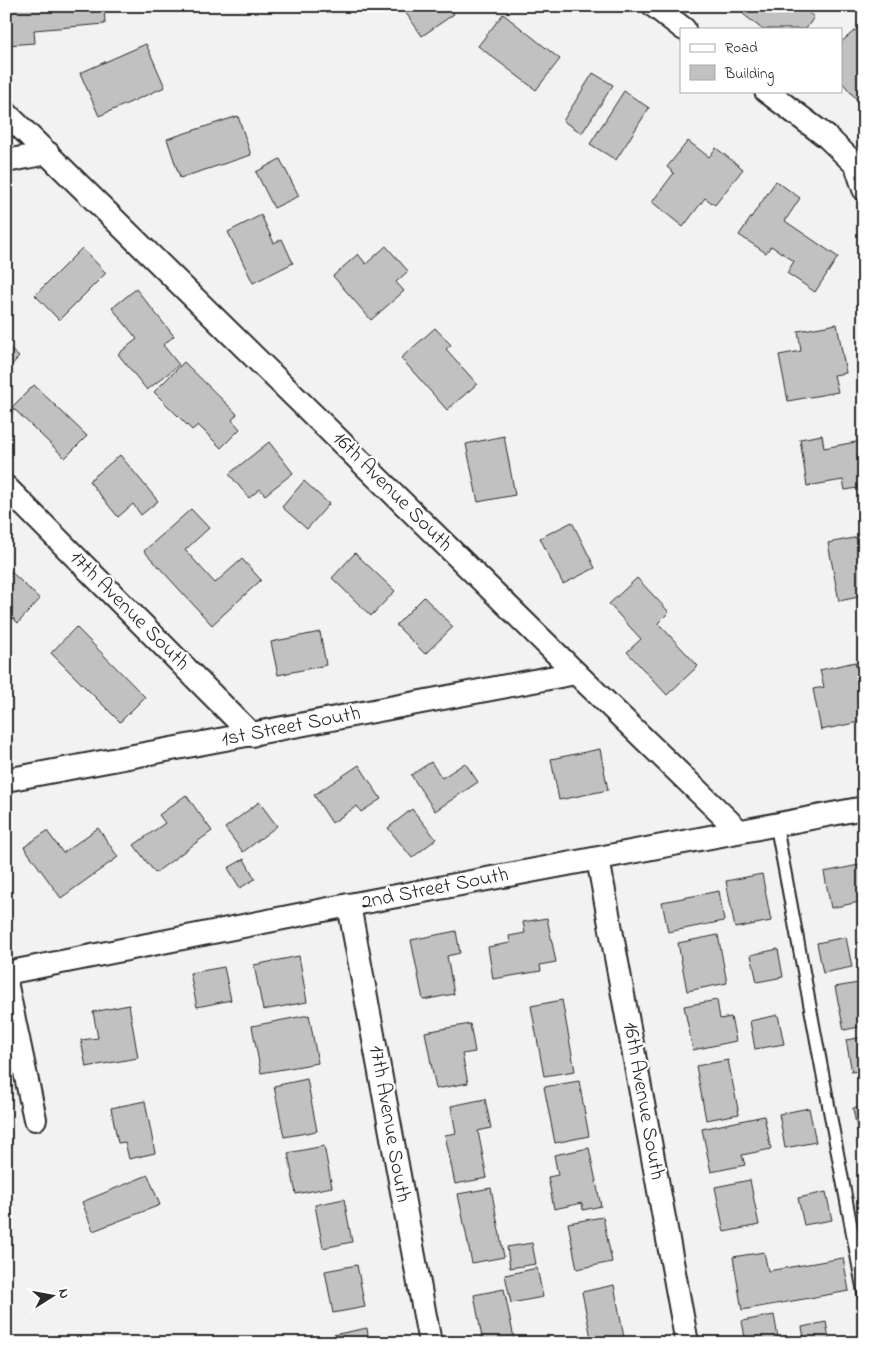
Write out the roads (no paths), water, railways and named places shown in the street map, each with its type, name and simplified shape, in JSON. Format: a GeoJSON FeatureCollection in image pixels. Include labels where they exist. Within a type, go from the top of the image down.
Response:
{"type":"FeatureCollection","features":[{"type":"Feature","properties":{"kind":"street"},"geometry":{"type":"LineString","coordinates":[[654,6],[683,28]]}},
{"type":"Feature","properties":{"kind":"street"},"geometry":{"type":"LineString","coordinates":[[767,92],[827,137],[856,166],[864,189]]}},
{"type":"Feature","properties":{"kind":"street","name":"16th Avenue South"},"geometry":{"type":"LineString","coordinates":[[6,113],[738,830]]}},
{"type":"Feature","properties":{"kind":"street"},"geometry":{"type":"LineString","coordinates":[[6,161],[48,153]]}},
{"type":"Feature","properties":{"kind":"street","name":"17th Avenue South"},"geometry":{"type":"LineString","coordinates":[[6,487],[252,734]]}},
{"type":"Feature","properties":{"kind":"street","name":"1st Street South"},"geometry":{"type":"LineString","coordinates":[[6,780],[576,673]]}},
{"type":"Feature","properties":{"kind":"street","name":"2nd Street South"},"geometry":{"type":"LineString","coordinates":[[6,973],[349,905],[598,859],[738,830],[864,808]]}},
{"type":"Feature","properties":{"kind":"street","name":"16th Avenue South"},"geometry":{"type":"LineString","coordinates":[[598,859],[687,1343]]}},
{"type":"Feature","properties":{"kind":"street","name":"17th Avenue South"},"geometry":{"type":"LineString","coordinates":[[349,905],[430,1343]]}},
{"type":"Feature","properties":{"kind":"street"},"geometry":{"type":"LineString","coordinates":[[6,982],[35,1119]]}},
{"type":"Feature","properties":{"kind":"lane"},"geometry":{"type":"LineString","coordinates":[[776,824],[864,1295]]}}]}
